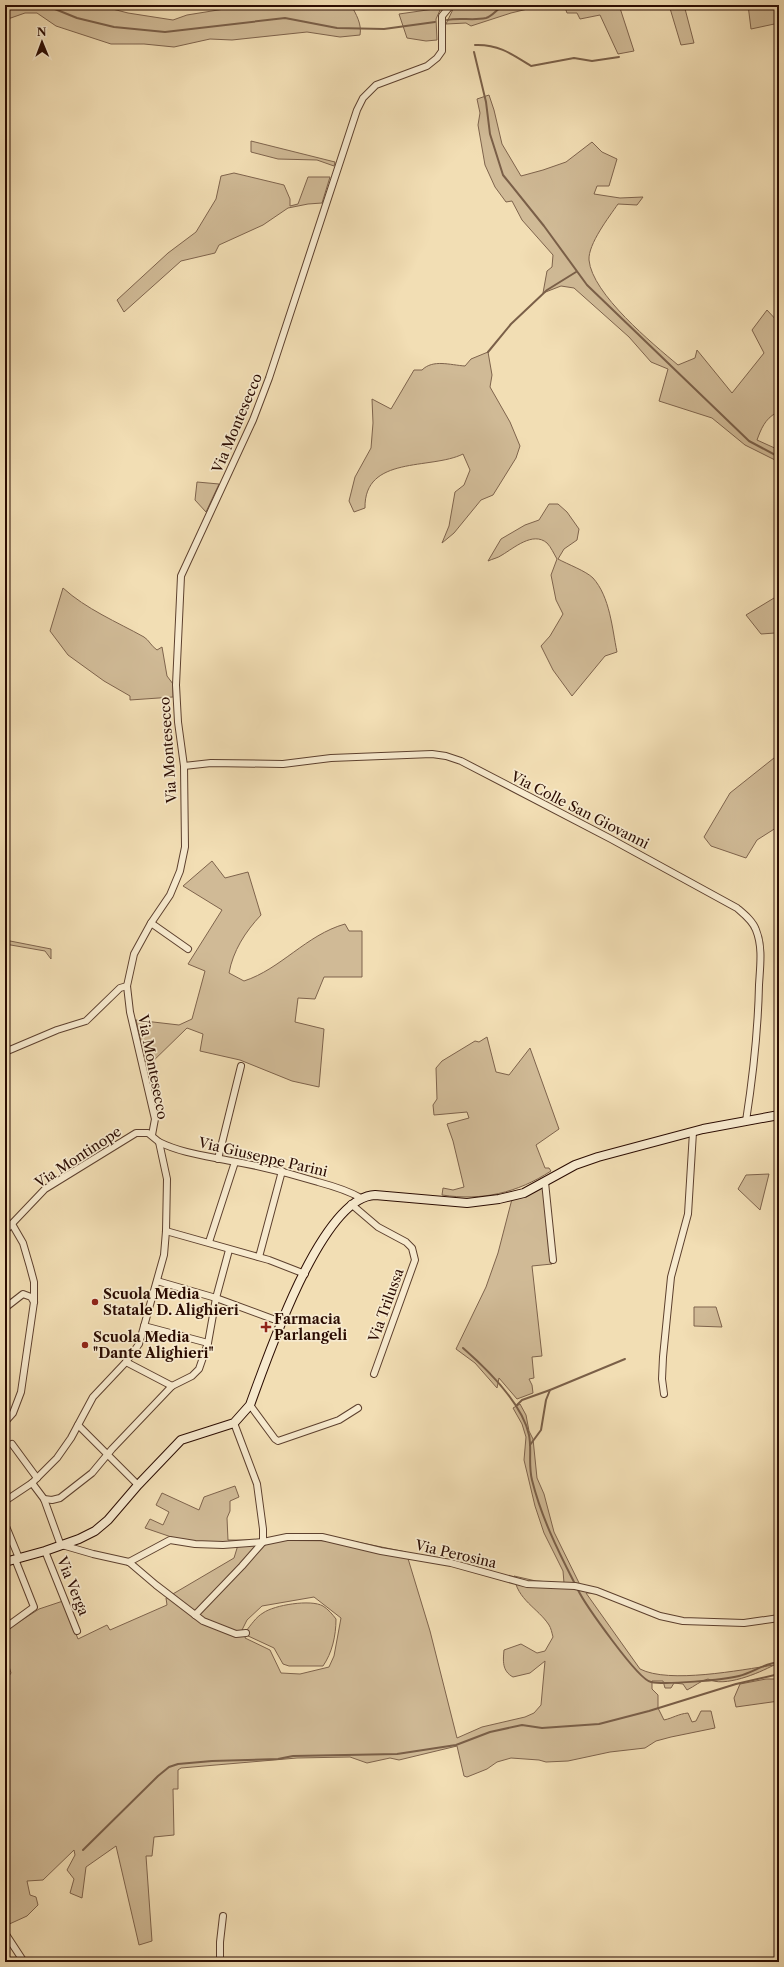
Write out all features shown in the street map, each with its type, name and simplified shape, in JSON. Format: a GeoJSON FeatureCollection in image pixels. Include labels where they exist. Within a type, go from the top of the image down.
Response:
{"type":"FeatureCollection","features":[{"type":"Feature","properties":{"kind":"main road"},"geometry":{"type":"LineString","coordinates":[[5,1562],[61,1546],[87,1535],[101,1527],[181,1440],[234,1423],[250,1405],[281,1322],[330,1227],[351,1204],[361,1198],[375,1195],[467,1202],[499,1199],[524,1193],[575,1165],[598,1157],[693,1132],[779,1115]]}},
{"type":"Feature","properties":{"kind":"street","name":"Via Montesecco"},"geometry":{"type":"LineString","coordinates":[[160,1142],[152,1135],[155,1119],[130,1012],[127,986],[134,954],[151,922],[170,895],[180,871],[185,847],[184,766],[178,722],[176,684],[182,576],[253,420],[270,378],[357,110],[363,98],[376,85],[427,66],[437,58],[442,51],[442,16],[451,5]]}},
{"type":"Feature","properties":{"kind":"street","name":"Via Colle San Giovanni"},"geometry":{"type":"LineString","coordinates":[[184,766],[211,763],[283,764],[331,758],[432,754],[446,756],[461,761],[611,839],[736,908],[750,920],[756,930],[760,958],[757,1036],[746,1121]]}},
{"type":"Feature","properties":{"kind":"street"},"geometry":{"type":"LineString","coordinates":[[151,922],[188,949]]}},
{"type":"Feature","properties":{"kind":"street"},"geometry":{"type":"LineString","coordinates":[[5,1052],[57,1030],[86,1021],[120,988],[127,986]]}},
{"type":"Feature","properties":{"kind":"street"},"geometry":{"type":"LineString","coordinates":[[218,1159],[241,1066]]}},
{"type":"Feature","properties":{"kind":"street","name":"Via Montinope"},"geometry":{"type":"LineString","coordinates":[[5,1231],[45,1189],[136,1133],[144,1132],[152,1135]]}},
{"type":"Feature","properties":{"kind":"street"},"geometry":{"type":"LineString","coordinates":[[664,1394],[662,1379],[663,1357],[671,1277],[688,1214],[693,1132]]}},
{"type":"Feature","properties":{"kind":"street"},"geometry":{"type":"LineString","coordinates":[[5,1501],[32,1483],[57,1458],[78,1425],[93,1397],[126,1362],[139,1344],[164,1255],[167,1179],[160,1142]]}},
{"type":"Feature","properties":{"kind":"street","name":"Via Giuseppe Parini"},"geometry":{"type":"LineString","coordinates":[[160,1142],[170,1147],[218,1159],[282,1171],[350,1192],[361,1198]]}},
{"type":"Feature","properties":{"kind":"street"},"geometry":{"type":"LineString","coordinates":[[209,1242],[234,1162]]}},
{"type":"Feature","properties":{"kind":"street"},"geometry":{"type":"LineString","coordinates":[[259,1257],[282,1171]]}},
{"type":"Feature","properties":{"kind":"street"},"geometry":{"type":"LineString","coordinates":[[545,1182],[553,1260]]}},
{"type":"Feature","properties":{"kind":"street","name":"Via Trilussa"},"geometry":{"type":"LineString","coordinates":[[351,1204],[378,1228],[406,1242],[412,1248],[415,1260],[374,1374]]}},
{"type":"Feature","properties":{"kind":"street"},"geometry":{"type":"LineString","coordinates":[[5,1422],[13,1413],[21,1392],[34,1302],[34,1286],[23,1243],[12,1224]]}},
{"type":"Feature","properties":{"kind":"street"},"geometry":{"type":"LineString","coordinates":[[166,1231],[209,1242],[229,1250],[259,1257],[305,1274]]}},
{"type":"Feature","properties":{"kind":"street"},"geometry":{"type":"LineString","coordinates":[[44,1499],[52,1500],[62,1497],[92,1473],[107,1454],[172,1386],[192,1376],[199,1368],[208,1343],[216,1298],[229,1250]]}},
{"type":"Feature","properties":{"kind":"street"},"geometry":{"type":"LineString","coordinates":[[157,1281],[216,1298],[281,1322]]}},
{"type":"Feature","properties":{"kind":"street"},"geometry":{"type":"LineString","coordinates":[[5,1308],[34,1286]]}},
{"type":"Feature","properties":{"kind":"street"},"geometry":{"type":"LineString","coordinates":[[23,1294],[31,1297],[34,1302]]}},
{"type":"Feature","properties":{"kind":"street"},"geometry":{"type":"LineString","coordinates":[[144,1326],[208,1343]]}},
{"type":"Feature","properties":{"kind":"street"},"geometry":{"type":"LineString","coordinates":[[126,1362],[172,1386]]}},
{"type":"Feature","properties":{"kind":"street"},"geometry":{"type":"LineString","coordinates":[[250,1405],[278,1441],[339,1420],[358,1408]]}},
{"type":"Feature","properties":{"kind":"street"},"geometry":{"type":"LineString","coordinates":[[196,1615],[247,1562],[263,1542],[264,1529],[257,1484],[234,1423]]}},
{"type":"Feature","properties":{"kind":"street"},"geometry":{"type":"LineString","coordinates":[[78,1425],[138,1485]]}},
{"type":"Feature","properties":{"kind":"street"},"geometry":{"type":"LineString","coordinates":[[12,1444],[37,1478]]}},
{"type":"Feature","properties":{"kind":"street"},"geometry":{"type":"LineString","coordinates":[[32,1483],[44,1499],[61,1546],[129,1562],[203,1621],[236,1634],[246,1633]]}},
{"type":"Feature","properties":{"kind":"street"},"geometry":{"type":"LineString","coordinates":[[5,1524],[34,1607],[5,1628]]}},
{"type":"Feature","properties":{"kind":"street","name":"Via Perosina"},"geometry":{"type":"LineString","coordinates":[[129,1562],[170,1540],[195,1544],[223,1545],[263,1542],[287,1537],[322,1537],[380,1551],[451,1563],[527,1584],[575,1586],[590,1589],[660,1616],[683,1621],[744,1623],[779,1618]]}},
{"type":"Feature","properties":{"kind":"street","name":"Via Verga"},"geometry":{"type":"LineString","coordinates":[[46,1551],[77,1631]]}},
{"type":"Feature","properties":{"kind":"street"},"geometry":{"type":"LineString","coordinates":[[220,1962],[220,1942],[223,1916]]}},
{"type":"Feature","properties":{"kind":"street"},"geometry":{"type":"LineString","coordinates":[[5,1933],[24,1962]]}},
{"type":"Feature","properties":{"kind":"shaded area"},"geometry":{"type":"Polygon","coordinates":[[[11,5],[97,5],[128,13],[173,20],[187,15],[249,5],[351,5],[358,19],[360,35],[340,37],[307,32],[232,40],[210,39],[174,47],[144,44],[111,44],[56,26],[37,13],[25,13],[5,20],[5,10],[11,5]]]}},
{"type":"Feature","properties":{"kind":"shaded area"},"geometry":{"type":"Polygon","coordinates":[[[455,5],[544,5],[511,13],[471,26],[466,23],[446,24],[455,5]]]}},
{"type":"Feature","properties":{"kind":"shaded area"},"geometry":{"type":"Polygon","coordinates":[[[564,5],[619,5],[634,51],[618,54],[600,15],[580,19],[577,13],[567,13],[564,5]]]}},
{"type":"Feature","properties":{"kind":"shaded area"},"geometry":{"type":"Polygon","coordinates":[[[669,5],[684,5],[694,43],[681,45],[669,5]]]}},
{"type":"Feature","properties":{"kind":"shaded area"},"geometry":{"type":"Polygon","coordinates":[[[748,5],[779,5],[779,23],[751,29],[748,5]]]}},
{"type":"Feature","properties":{"kind":"shaded area"},"geometry":{"type":"Polygon","coordinates":[[[441,8],[436,19],[437,40],[426,41],[407,38],[399,14],[441,8]]]}},
{"type":"Feature","properties":{"kind":"shaded area"},"geometry":{"type":"Polygon","coordinates":[[[489,95],[502,144],[521,176],[566,162],[592,142],[602,152],[617,159],[609,186],[597,186],[594,194],[620,198],[643,197],[637,205],[618,204],[595,239],[589,260],[593,273],[601,288],[612,303],[640,332],[678,365],[695,358],[697,350],[732,393],[764,353],[752,330],[767,310],[779,323],[779,402],[776,413],[766,421],[757,440],[779,450],[779,462],[745,445],[712,418],[659,401],[668,369],[651,362],[629,337],[574,288],[561,286],[543,293],[547,271],[552,267],[553,255],[522,220],[512,201],[506,202],[495,187],[485,165],[478,125],[480,113],[477,99],[489,95]]]}},
{"type":"Feature","properties":{"kind":"shaded area"},"geometry":{"type":"Polygon","coordinates":[[[251,141],[335,162],[334,166],[317,160],[278,159],[251,152],[251,141]]]}},
{"type":"Feature","properties":{"kind":"shaded area"},"geometry":{"type":"Polygon","coordinates":[[[234,173],[284,185],[290,199],[290,206],[298,204],[308,177],[330,177],[322,203],[288,208],[263,225],[219,245],[215,253],[181,261],[124,312],[117,300],[168,253],[196,232],[216,199],[221,176],[234,173]]]}},
{"type":"Feature","properties":{"kind":"shaded area"},"geometry":{"type":"Polygon","coordinates":[[[488,352],[492,375],[490,387],[510,422],[520,446],[516,458],[493,495],[481,500],[454,533],[442,543],[449,526],[455,492],[464,485],[470,470],[463,454],[450,459],[402,467],[387,472],[375,479],[368,491],[365,508],[354,512],[349,501],[355,477],[371,448],[373,423],[372,399],[391,409],[414,370],[422,370],[436,364],[465,366],[471,359],[488,352]]]}},
{"type":"Feature","properties":{"kind":"shaded area"},"geometry":{"type":"Polygon","coordinates":[[[197,482],[219,484],[206,512],[195,500],[197,482]]]}},
{"type":"Feature","properties":{"kind":"shaded area"},"geometry":{"type":"Polygon","coordinates":[[[549,504],[558,504],[567,512],[579,529],[577,540],[564,549],[558,559],[590,575],[599,586],[610,613],[617,652],[605,656],[572,696],[553,670],[541,646],[550,636],[563,614],[556,600],[551,575],[557,559],[551,549],[547,543],[542,540],[530,540],[518,545],[499,557],[488,561],[501,539],[525,525],[539,520],[549,504]]]}},
{"type":"Feature","properties":{"kind":"shaded area"},"geometry":{"type":"Polygon","coordinates":[[[63,588],[72,596],[92,609],[144,637],[157,650],[162,647],[167,676],[173,684],[173,697],[130,700],[130,696],[104,681],[68,655],[50,631],[63,588]]]}},
{"type":"Feature","properties":{"kind":"shaded area"},"geometry":{"type":"Polygon","coordinates":[[[779,595],[779,639],[777,640],[775,633],[761,634],[746,615],[779,595]]]}},
{"type":"Feature","properties":{"kind":"shaded area"},"geometry":{"type":"Polygon","coordinates":[[[779,754],[779,826],[757,840],[746,858],[711,846],[704,837],[730,793],[779,754]]]}},
{"type":"Feature","properties":{"kind":"shaded area"},"geometry":{"type":"Polygon","coordinates":[[[212,861],[225,878],[248,872],[261,915],[240,942],[233,957],[229,973],[244,981],[270,969],[318,936],[331,929],[345,924],[349,931],[362,931],[362,977],[324,977],[315,999],[298,998],[295,1022],[324,1029],[319,1087],[292,1081],[240,1060],[200,1051],[203,1034],[187,1028],[147,1067],[136,1020],[179,1025],[192,1019],[205,971],[188,964],[222,910],[183,886],[212,861]]]}},
{"type":"Feature","properties":{"kind":"shaded area"},"geometry":{"type":"Polygon","coordinates":[[[5,940],[51,949],[51,959],[45,951],[5,944],[5,940]]]}},
{"type":"Feature","properties":{"kind":"shaded area"},"geometry":{"type":"Polygon","coordinates":[[[487,1037],[496,1072],[509,1075],[530,1048],[559,1129],[536,1145],[545,1168],[549,1168],[551,1171],[525,1185],[499,1194],[471,1197],[442,1195],[443,1188],[453,1190],[464,1187],[453,1141],[447,1124],[469,1118],[467,1112],[434,1115],[433,1105],[437,1099],[436,1068],[442,1061],[475,1041],[479,1042],[487,1037]]]}},
{"type":"Feature","properties":{"kind":"shaded area"},"geometry":{"type":"Polygon","coordinates":[[[769,1174],[760,1210],[738,1189],[746,1175],[769,1174]]]}},
{"type":"Feature","properties":{"kind":"shaded area"},"geometry":{"type":"Polygon","coordinates":[[[543,1184],[552,1264],[532,1266],[542,1356],[532,1357],[534,1378],[529,1379],[532,1385],[533,1393],[517,1399],[499,1378],[497,1388],[475,1363],[456,1349],[486,1287],[498,1253],[512,1199],[543,1184]]]}},
{"type":"Feature","properties":{"kind":"shaded area"},"geometry":{"type":"Polygon","coordinates":[[[694,1307],[716,1307],[722,1327],[694,1326],[694,1307]]]}},
{"type":"Feature","properties":{"kind":"shaded area"},"geometry":{"type":"Polygon","coordinates":[[[520,1404],[526,1415],[529,1431],[533,1439],[537,1478],[544,1494],[554,1532],[582,1589],[593,1593],[586,1593],[640,1669],[653,1673],[686,1676],[774,1665],[760,1672],[732,1681],[723,1682],[708,1679],[687,1690],[683,1684],[674,1683],[671,1688],[665,1688],[663,1681],[652,1681],[652,1689],[658,1695],[658,1708],[664,1720],[688,1713],[692,1722],[696,1721],[701,1711],[711,1711],[715,1728],[656,1741],[645,1748],[610,1752],[568,1761],[546,1762],[511,1758],[497,1762],[487,1769],[467,1777],[464,1776],[457,1746],[399,1760],[390,1758],[367,1763],[350,1757],[297,1758],[181,1768],[178,1770],[178,1789],[173,1789],[174,1835],[154,1837],[152,1856],[146,1856],[152,1941],[139,1945],[116,1846],[86,1867],[82,1898],[70,1893],[74,1879],[67,1870],[75,1855],[74,1850],[43,1880],[27,1881],[30,1895],[36,1897],[38,1905],[27,1916],[5,1926],[5,1678],[11,1673],[5,1653],[5,1631],[39,1609],[63,1601],[78,1639],[107,1625],[110,1630],[167,1605],[166,1598],[234,1558],[238,1545],[186,1542],[145,1528],[150,1519],[163,1525],[169,1512],[156,1505],[162,1493],[199,1510],[204,1497],[235,1486],[239,1497],[230,1501],[230,1511],[227,1518],[228,1540],[352,1541],[406,1552],[430,1631],[457,1738],[482,1727],[525,1717],[534,1713],[541,1705],[545,1661],[530,1673],[513,1677],[509,1675],[505,1669],[504,1650],[521,1644],[537,1653],[545,1651],[553,1637],[549,1625],[523,1598],[514,1576],[536,1581],[564,1583],[563,1571],[544,1533],[535,1506],[524,1460],[526,1437],[522,1424],[513,1408],[520,1404]],[[314,1597],[262,1606],[247,1620],[242,1630],[246,1631],[260,1615],[268,1610],[284,1605],[310,1603],[325,1607],[336,1619],[336,1625],[331,1650],[323,1666],[289,1666],[283,1664],[274,1648],[246,1635],[245,1638],[270,1650],[281,1673],[300,1674],[329,1667],[334,1656],[341,1618],[314,1597]]]}},
{"type":"Feature","properties":{"kind":"shaded area"},"geometry":{"type":"Polygon","coordinates":[[[766,1679],[779,1679],[779,1701],[736,1707],[734,1698],[740,1684],[766,1679]]]}},
{"type":"Feature","properties":{"kind":"waterway"},"geometry":{"type":"LineString","coordinates":[[45,5],[77,18],[114,27],[165,32],[285,18],[337,28],[384,29],[435,22]]}},
{"type":"Feature","properties":{"kind":"waterway"},"geometry":{"type":"LineString","coordinates":[[447,20],[486,18],[501,7],[507,5]]}},
{"type":"Feature","properties":{"kind":"waterway"},"geometry":{"type":"LineString","coordinates":[[475,45],[498,48],[531,66],[574,58],[592,61],[619,57]]}},
{"type":"Feature","properties":{"kind":"waterway"},"geometry":{"type":"LineString","coordinates":[[474,52],[486,102],[490,134],[503,175],[544,226],[587,285],[749,441],[779,457]]}},
{"type":"Feature","properties":{"kind":"waterway"},"geometry":{"type":"LineString","coordinates":[[488,352],[511,324],[547,290],[576,272]]}},
{"type":"Feature","properties":{"kind":"waterway"},"geometry":{"type":"LineString","coordinates":[[463,1348],[493,1376],[511,1399],[525,1423],[529,1435],[532,1480],[540,1506],[550,1532],[574,1582]]}},
{"type":"Feature","properties":{"kind":"waterway"},"geometry":{"type":"LineString","coordinates":[[530,1445],[541,1430],[546,1400],[550,1390],[625,1359]]}},
{"type":"Feature","properties":{"kind":"waterway"},"geometry":{"type":"LineString","coordinates":[[516,1406],[522,1400],[550,1390]]}},
{"type":"Feature","properties":{"kind":"waterway"},"geometry":{"type":"LineString","coordinates":[[578,1590],[624,1656],[644,1678],[651,1682],[681,1682],[731,1678],[744,1675],[769,1664],[779,1662]]}},
{"type":"Feature","properties":{"kind":"waterway"},"geometry":{"type":"LineString","coordinates":[[83,1850],[158,1776],[169,1767],[178,1764],[212,1761],[278,1759],[293,1756],[397,1754],[456,1745],[490,1732],[522,1725],[542,1728],[599,1724],[649,1711],[736,1684],[779,1674]]}},
{"type":"Feature","properties":{"kind":"place","name":"Scuola Media Statale D. Alighieri"},"geometry":{"type":"Point","coordinates":[95,1302]}},
{"type":"Feature","properties":{"kind":"place","name":"Farmacia Parlangeli"},"geometry":{"type":"Point","coordinates":[266,1327]}},
{"type":"Feature","properties":{"kind":"place","name":"Scuola Media \"Dante Alighieri\""},"geometry":{"type":"Point","coordinates":[85,1345]}}]}
